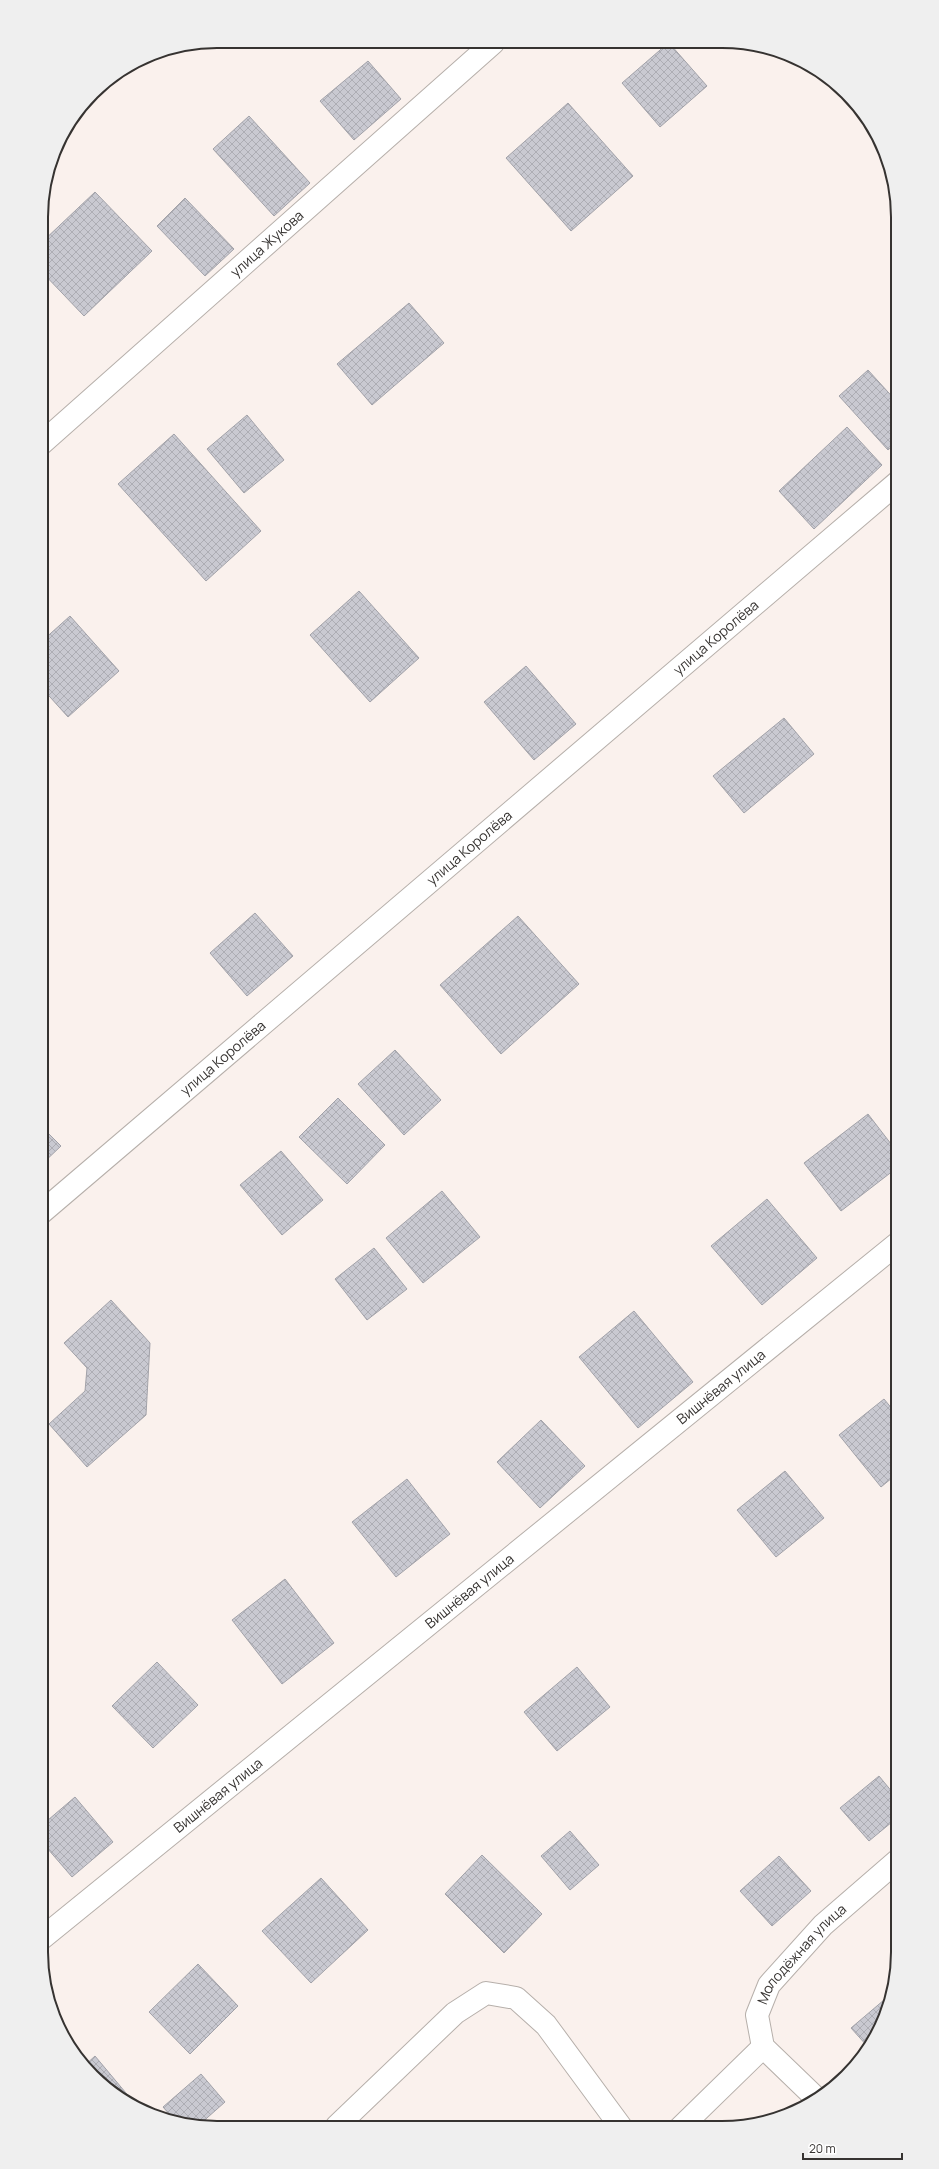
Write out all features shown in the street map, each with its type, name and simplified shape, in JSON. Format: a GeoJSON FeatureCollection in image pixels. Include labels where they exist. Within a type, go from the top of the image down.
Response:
{"type":"FeatureCollection","features":[{"type":"Feature","properties":{"kind":"street","name":"улица Жукова"},"geometry":{"type":"LineString","coordinates":[[48,438],[487,48]]}},
{"type":"Feature","properties":{"kind":"street","name":"улица Королёва"},"geometry":{"type":"LineString","coordinates":[[48,1207],[891,488]]}},
{"type":"Feature","properties":{"kind":"street","name":"Вишнёвая улица"},"geometry":{"type":"LineString","coordinates":[[48,1933],[891,1248]]}},
{"type":"Feature","properties":{"kind":"street","name":"Молодёжная улица"},"geometry":{"type":"LineString","coordinates":[[763,2047],[757,2016],[769,1985],[823,1925],[891,1866]]}},
{"type":"Feature","properties":{"kind":"street"},"geometry":{"type":"LineString","coordinates":[[342,2121],[455,2013],[486,1993],[516,1998],[546,2025],[617,2121]]}},
{"type":"Feature","properties":{"kind":"street"},"geometry":{"type":"LineString","coordinates":[[687,2121],[763,2047],[813,2095]]}},
{"type":"Feature","properties":{"kind":"building"},"geometry":{"type":"Polygon","coordinates":[[[662,48],[674,48],[707,86],[660,127],[622,83],[662,48]]]}},
{"type":"Feature","properties":{"kind":"building"},"geometry":{"type":"Polygon","coordinates":[[[368,61],[401,99],[354,140],[320,101],[368,61]]]}},
{"type":"Feature","properties":{"kind":"building"},"geometry":{"type":"Polygon","coordinates":[[[568,103],[633,176],[571,231],[506,158],[568,103]]]}},
{"type":"Feature","properties":{"kind":"building"},"geometry":{"type":"Polygon","coordinates":[[[249,116],[310,183],[274,216],[213,149],[249,116]]]}},
{"type":"Feature","properties":{"kind":"building"},"geometry":{"type":"Polygon","coordinates":[[[95,192],[152,251],[84,316],[48,278],[48,236],[95,192]]]}},
{"type":"Feature","properties":{"kind":"building"},"geometry":{"type":"Polygon","coordinates":[[[185,198],[234,249],[205,276],[157,226],[185,198]]]}},
{"type":"Feature","properties":{"kind":"building"},"geometry":{"type":"Polygon","coordinates":[[[409,303],[444,343],[372,405],[337,364],[409,303]]]}},
{"type":"Feature","properties":{"kind":"building"},"geometry":{"type":"Polygon","coordinates":[[[868,370],[891,395],[891,447],[888,450],[839,396],[868,370]]]}},
{"type":"Feature","properties":{"kind":"building"},"geometry":{"type":"Polygon","coordinates":[[[247,415],[284,460],[244,493],[207,449],[247,415]]]}},
{"type":"Feature","properties":{"kind":"building"},"geometry":{"type":"Polygon","coordinates":[[[847,427],[882,465],[814,529],[779,491],[847,427]]]}},
{"type":"Feature","properties":{"kind":"building"},"geometry":{"type":"Polygon","coordinates":[[[174,434],[261,531],[206,581],[118,484],[174,434]]]}},
{"type":"Feature","properties":{"kind":"building"},"geometry":{"type":"Polygon","coordinates":[[[359,591],[419,658],[370,702],[310,635],[359,591]]]}},
{"type":"Feature","properties":{"kind":"building"},"geometry":{"type":"Polygon","coordinates":[[[70,616],[119,671],[68,717],[48,695],[48,636],[70,616]]]}},
{"type":"Feature","properties":{"kind":"building"},"geometry":{"type":"Polygon","coordinates":[[[526,666],[576,724],[534,760],[484,702],[526,666]]]}},
{"type":"Feature","properties":{"kind":"building"},"geometry":{"type":"Polygon","coordinates":[[[784,718],[814,754],[744,813],[713,776],[784,718]]]}},
{"type":"Feature","properties":{"kind":"building"},"geometry":{"type":"Polygon","coordinates":[[[255,913],[293,956],[247,996],[210,953],[255,913]]]}},
{"type":"Feature","properties":{"kind":"building"},"geometry":{"type":"Polygon","coordinates":[[[518,916],[579,984],[501,1054],[440,985],[518,916]]]}},
{"type":"Feature","properties":{"kind":"building"},"geometry":{"type":"Polygon","coordinates":[[[395,1050],[441,1100],[404,1135],[358,1084],[395,1050]]]}},
{"type":"Feature","properties":{"kind":"building"},"geometry":{"type":"Polygon","coordinates":[[[338,1098],[385,1145],[347,1184],[299,1137],[338,1098]]]}},
{"type":"Feature","properties":{"kind":"building"},"geometry":{"type":"Polygon","coordinates":[[[868,1114],[891,1144],[891,1172],[841,1211],[804,1163],[868,1114]]]}},
{"type":"Feature","properties":{"kind":"building"},"geometry":{"type":"Polygon","coordinates":[[[48,1133],[61,1146],[48,1158],[48,1133]]]}},
{"type":"Feature","properties":{"kind":"building"},"geometry":{"type":"Polygon","coordinates":[[[281,1151],[323,1200],[282,1235],[240,1185],[281,1151]]]}},
{"type":"Feature","properties":{"kind":"building"},"geometry":{"type":"Polygon","coordinates":[[[442,1191],[480,1237],[423,1283],[386,1238],[442,1191]]]}},
{"type":"Feature","properties":{"kind":"building"},"geometry":{"type":"Polygon","coordinates":[[[767,1199],[817,1258],[762,1305],[711,1246],[767,1199]]]}},
{"type":"Feature","properties":{"kind":"building"},"geometry":{"type":"Polygon","coordinates":[[[374,1248],[407,1289],[367,1320],[335,1279],[374,1248]]]}},
{"type":"Feature","properties":{"kind":"building"},"geometry":{"type":"Polygon","coordinates":[[[111,1300],[150,1343],[146,1415],[87,1467],[49,1424],[85,1391],[87,1368],[64,1343],[111,1300]]]}},
{"type":"Feature","properties":{"kind":"building"},"geometry":{"type":"Polygon","coordinates":[[[634,1311],[693,1382],[638,1428],[579,1357],[634,1311]]]}},
{"type":"Feature","properties":{"kind":"building"},"geometry":{"type":"Polygon","coordinates":[[[884,1399],[891,1408],[891,1479],[881,1487],[839,1435],[884,1399]]]}},
{"type":"Feature","properties":{"kind":"building"},"geometry":{"type":"Polygon","coordinates":[[[541,1420],[585,1466],[540,1508],[497,1462],[541,1420]]]}},
{"type":"Feature","properties":{"kind":"building"},"geometry":{"type":"Polygon","coordinates":[[[785,1471],[824,1518],[776,1557],[737,1510],[785,1471]]]}},
{"type":"Feature","properties":{"kind":"building"},"geometry":{"type":"Polygon","coordinates":[[[407,1479],[450,1534],[396,1577],[352,1522],[407,1479]]]}},
{"type":"Feature","properties":{"kind":"building"},"geometry":{"type":"Polygon","coordinates":[[[285,1579],[334,1643],[282,1684],[232,1620],[285,1579]]]}},
{"type":"Feature","properties":{"kind":"building"},"geometry":{"type":"Polygon","coordinates":[[[157,1662],[198,1705],[153,1748],[112,1706],[157,1662]]]}},
{"type":"Feature","properties":{"kind":"building"},"geometry":{"type":"Polygon","coordinates":[[[577,1667],[610,1707],[557,1751],[524,1712],[577,1667]]]}},
{"type":"Feature","properties":{"kind":"building"},"geometry":{"type":"Polygon","coordinates":[[[879,1776],[891,1791],[891,1823],[869,1841],[840,1808],[879,1776]]]}},
{"type":"Feature","properties":{"kind":"building"},"geometry":{"type":"Polygon","coordinates":[[[75,1797],[113,1842],[72,1877],[48,1849],[48,1820],[75,1797]]]}},
{"type":"Feature","properties":{"kind":"building"},"geometry":{"type":"Polygon","coordinates":[[[570,1831],[599,1865],[570,1890],[541,1856],[570,1831]]]}},
{"type":"Feature","properties":{"kind":"building"},"geometry":{"type":"Polygon","coordinates":[[[482,1855],[542,1914],[504,1953],[445,1894],[482,1855]]]}},
{"type":"Feature","properties":{"kind":"building"},"geometry":{"type":"Polygon","coordinates":[[[779,1856],[811,1891],[772,1926],[740,1891],[779,1856]]]}},
{"type":"Feature","properties":{"kind":"building"},"geometry":{"type":"Polygon","coordinates":[[[321,1878],[368,1930],[311,1983],[262,1931],[321,1878]]]}},
{"type":"Feature","properties":{"kind":"building"},"geometry":{"type":"Polygon","coordinates":[[[198,1964],[238,2006],[190,2054],[149,2012],[198,1964]]]}},
{"type":"Feature","properties":{"kind":"building"},"geometry":{"type":"Polygon","coordinates":[[[884,2000],[874,2027],[865,2043],[851,2028],[884,2000]]]}},
{"type":"Feature","properties":{"kind":"building"},"geometry":{"type":"Polygon","coordinates":[[[95,2056],[129,2096],[105,2079],[88,2062],[95,2056]]]}},
{"type":"Feature","properties":{"kind":"building"},"geometry":{"type":"Polygon","coordinates":[[[201,2074],[225,2102],[204,2121],[169,2114],[163,2107],[201,2074]]]}}]}
